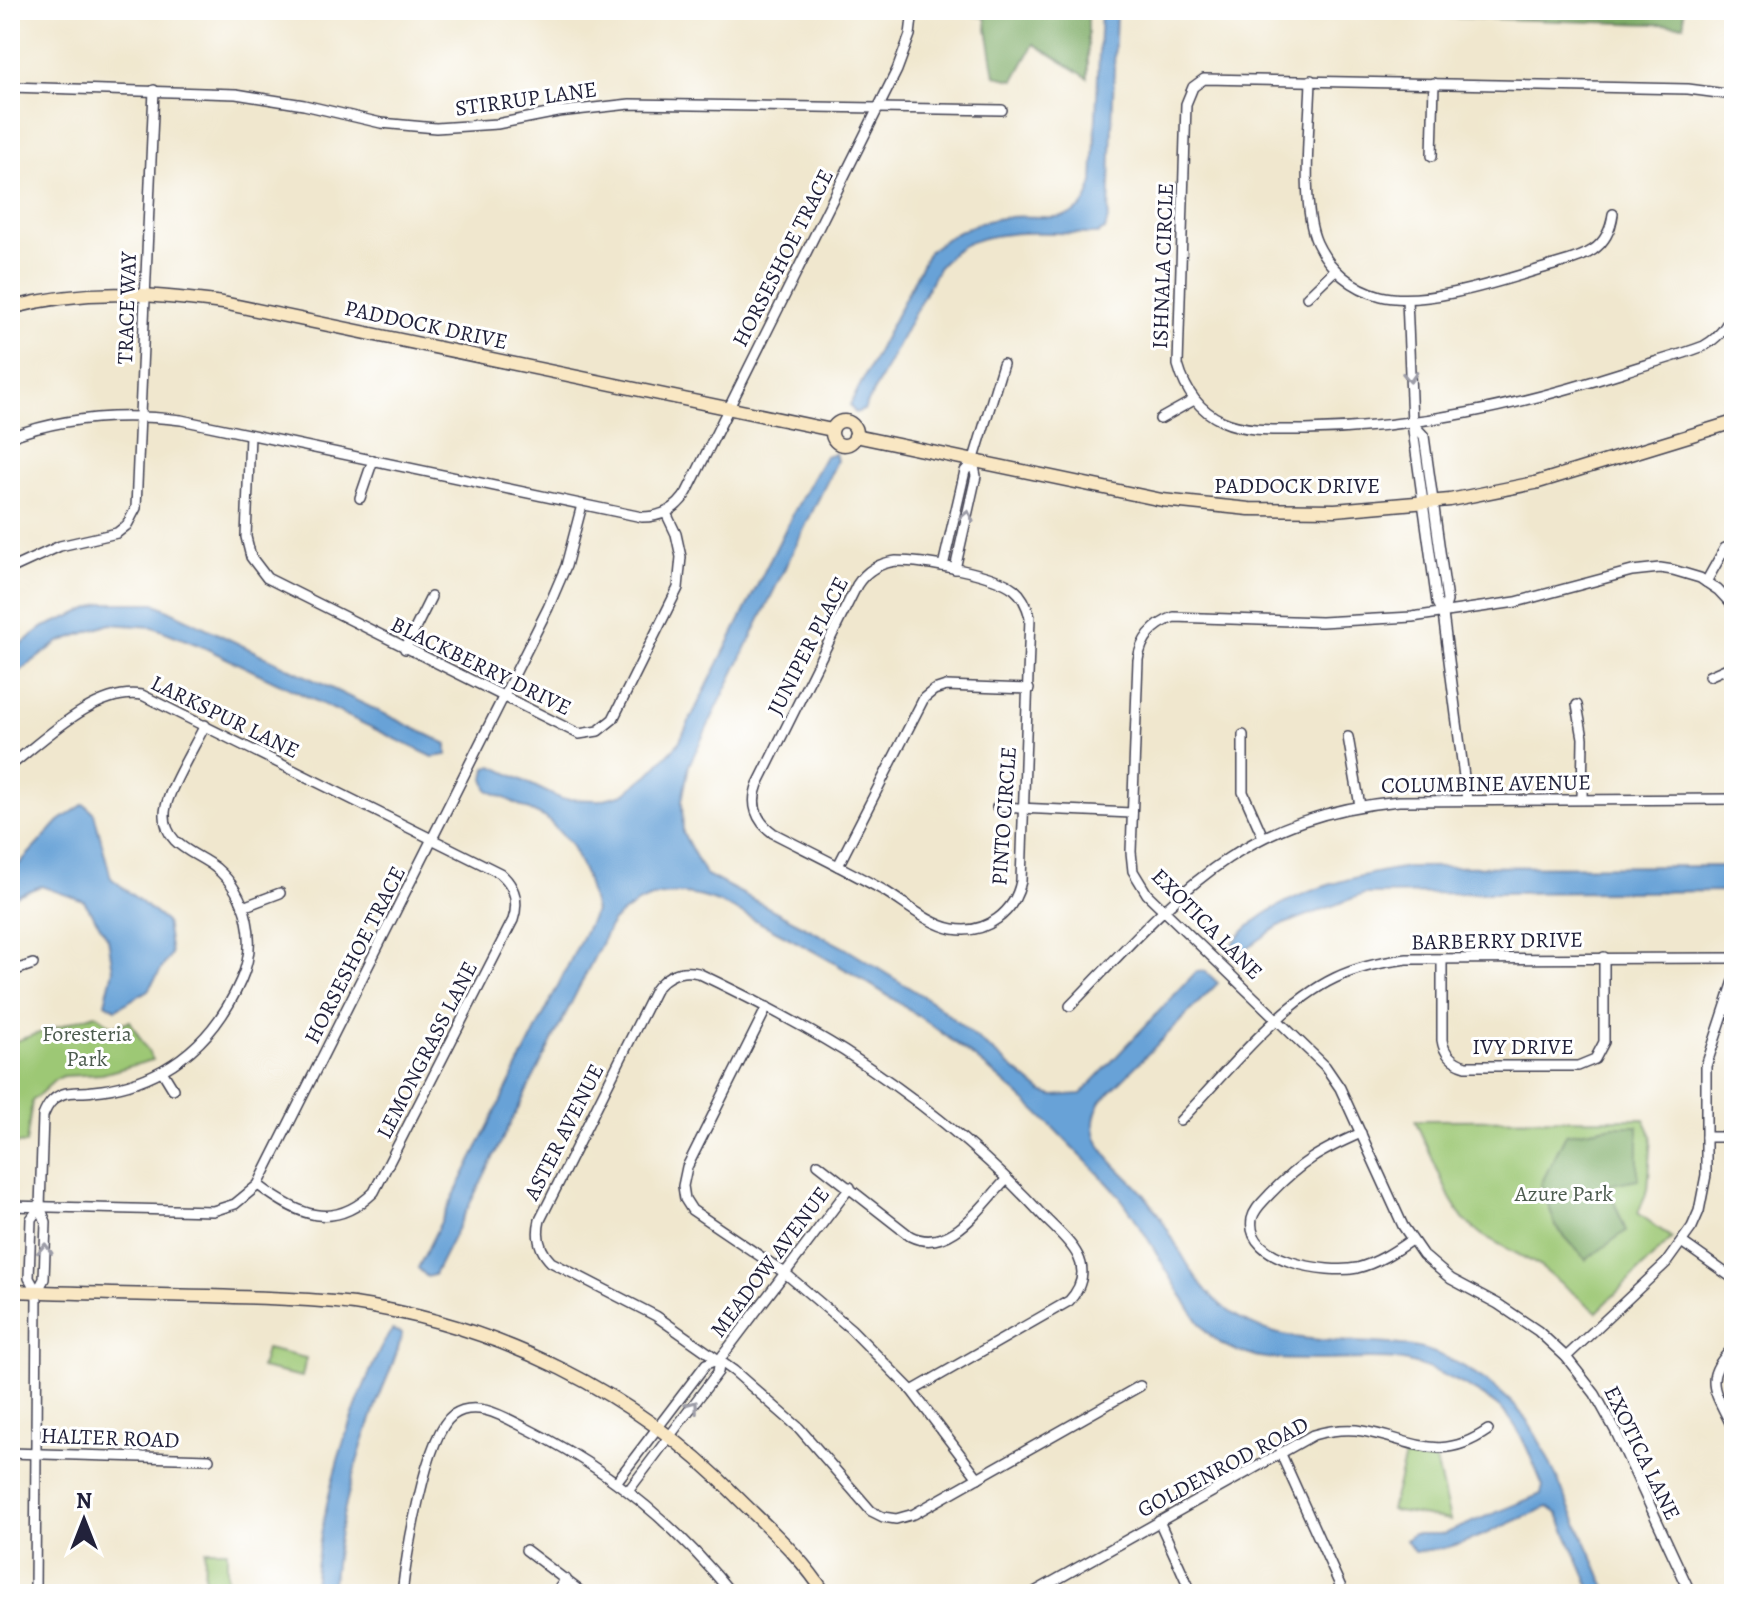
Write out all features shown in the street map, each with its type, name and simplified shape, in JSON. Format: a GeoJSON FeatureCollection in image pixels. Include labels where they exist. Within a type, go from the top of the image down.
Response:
{"type":"FeatureCollection","features":[{"type":"Feature","properties":{"kind":"street","name":"HORSESHOE TRACE"},"geometry":{"type":"LineString","coordinates":[[666,513],[687,492],[879,107],[904,54],[913,10]]}},
{"type":"Feature","properties":{"kind":"street","name":"ISHNALA CIRCLE"},"geometry":{"type":"LineString","coordinates":[[1194,400],[1182,379],[1177,353],[1187,98],[1198,82],[1210,78],[1688,89],[1734,95]]}},
{"type":"Feature","properties":{"kind":"street"},"geometry":{"type":"LineString","coordinates":[[1311,80],[1308,207],[1319,247],[1335,270],[1369,292],[1407,299],[1499,281],[1584,255],[1606,237],[1613,214]]}},
{"type":"Feature","properties":{"kind":"street"},"geometry":{"type":"LineString","coordinates":[[1432,156],[1434,83]]}},
{"type":"Feature","properties":{"kind":"street","name":"STIRRUP LANE"},"geometry":{"type":"LineString","coordinates":[[10,87],[201,91],[270,99],[381,123],[442,128],[497,124],[558,112],[630,104],[1002,110]]}},
{"type":"Feature","properties":{"kind":"street","name":"TRACE WAY"},"geometry":{"type":"LineString","coordinates":[[10,569],[38,554],[111,535],[127,525],[134,514],[154,90]]}},
{"type":"Feature","properties":{"kind":"street"},"geometry":{"type":"LineString","coordinates":[[1307,297],[1335,270]]}},
{"type":"Feature","properties":{"kind":"street","name":"PADDOCK DRIVE"},"geometry":{"type":"LineString","coordinates":[[10,308],[82,295],[145,293],[223,303],[832,430],[839,422],[847,421],[853,425],[855,436],[1141,496],[1205,505],[1321,510],[1428,502],[1535,483],[1734,422]]}},
{"type":"Feature","properties":{"kind":"street"},"geometry":{"type":"LineString","coordinates":[[1160,419],[1194,400],[1213,416],[1235,426],[1336,429],[1412,423],[1530,400],[1704,346],[1727,325],[1734,298]]}},
{"type":"Feature","properties":{"kind":"street"},"geometry":{"type":"LineString","coordinates":[[1407,299],[1412,423],[1428,502],[1437,603],[1443,614],[1467,800]]}},
{"type":"Feature","properties":{"kind":"street"},"geometry":{"type":"LineString","coordinates":[[943,566],[965,471],[973,462],[1003,364]]}},
{"type":"Feature","properties":{"kind":"street"},"geometry":{"type":"LineString","coordinates":[[10,437],[76,420],[141,416],[181,420],[642,517],[666,513]]}},
{"type":"Feature","properties":{"kind":"street","name":"BLACKBERRY DRIVE"},"geometry":{"type":"LineString","coordinates":[[250,435],[246,537],[248,551],[258,568],[276,584],[579,734],[598,731],[613,719],[678,588],[681,557],[676,534],[666,513]]}},
{"type":"Feature","properties":{"kind":"street"},"geometry":{"type":"LineString","coordinates":[[360,498],[373,460]]}},
{"type":"Feature","properties":{"kind":"street"},"geometry":{"type":"LineString","coordinates":[[955,569],[976,476],[973,462]]}},
{"type":"Feature","properties":{"kind":"street","name":"HORSESHOE TRACE"},"geometry":{"type":"LineString","coordinates":[[10,1206],[213,1211],[235,1204],[258,1185],[557,590],[574,541],[582,505]]}},
{"type":"Feature","properties":{"kind":"street"},"geometry":{"type":"LineString","coordinates":[[1706,582],[1725,548]]}},
{"type":"Feature","properties":{"kind":"street","name":"JUNIPER PLACE"},"geometry":{"type":"LineString","coordinates":[[755,809],[754,797],[758,784],[860,580],[879,565],[890,562],[943,566]]}},
{"type":"Feature","properties":{"kind":"street","name":"PINTO CIRCLE"},"geometry":{"type":"LineString","coordinates":[[755,809],[768,829],[946,927],[959,930],[979,928],[1002,915],[1018,894],[1022,874],[1031,622],[1024,600],[1011,587],[943,566]]}},
{"type":"Feature","properties":{"kind":"street","name":"EXOTICA LANE"},"geometry":{"type":"LineString","coordinates":[[1691,1594],[1595,1394],[1566,1357],[1518,1317],[1436,1268],[1411,1240],[1333,1076],[1143,889],[1133,871],[1131,858],[1132,813],[1139,654],[1145,637],[1158,624],[1174,617],[1321,622],[1443,614],[1516,602],[1646,569],[1673,570],[1706,582],[1734,607]]}},
{"type":"Feature","properties":{"kind":"street"},"geometry":{"type":"LineString","coordinates":[[405,649],[431,597]]}},
{"type":"Feature","properties":{"kind":"street"},"geometry":{"type":"LineString","coordinates":[[1709,676],[1734,665]]}},
{"type":"Feature","properties":{"kind":"street"},"geometry":{"type":"LineString","coordinates":[[838,866],[924,698],[946,686],[1029,689]]}},
{"type":"Feature","properties":{"kind":"street","name":"LARKSPUR LANE"},"geometry":{"type":"LineString","coordinates":[[10,766],[89,706],[114,695],[135,694],[205,725],[432,839]]}},
{"type":"Feature","properties":{"kind":"street"},"geometry":{"type":"LineString","coordinates":[[1577,705],[1583,738],[1582,799]]}},
{"type":"Feature","properties":{"kind":"street"},"geometry":{"type":"LineString","coordinates":[[35,1594],[37,1292],[44,1279],[46,1222],[40,1207],[42,1122],[48,1105],[61,1094],[118,1087],[162,1071],[185,1055],[210,1031],[230,1003],[242,978],[249,944],[243,907],[230,883],[205,859],[179,845],[166,825],[168,800],[205,725]]}},
{"type":"Feature","properties":{"kind":"street"},"geometry":{"type":"LineString","coordinates":[[1243,735],[1243,792],[1263,837]]}},
{"type":"Feature","properties":{"kind":"street"},"geometry":{"type":"LineString","coordinates":[[1348,737],[1360,806]]}},
{"type":"Feature","properties":{"kind":"street","name":"COLUMBINE AVENUE"},"geometry":{"type":"LineString","coordinates":[[1070,1006],[1163,909],[1217,864],[1263,837],[1308,818],[1399,801],[1734,799]]}},
{"type":"Feature","properties":{"kind":"street"},"geometry":{"type":"LineString","coordinates":[[997,807],[1132,813]]}},
{"type":"Feature","properties":{"kind":"street","name":"LEMONGRASS LANE"},"geometry":{"type":"LineString","coordinates":[[258,1185],[289,1208],[323,1216],[357,1207],[381,1182],[513,920],[516,906],[513,888],[500,873],[432,839]]}},
{"type":"Feature","properties":{"kind":"street"},"geometry":{"type":"LineString","coordinates":[[243,907],[280,893]]}},
{"type":"Feature","properties":{"kind":"street","name":"IVY DRIVE"},"geometry":{"type":"LineString","coordinates":[[1442,959],[1442,1040],[1445,1052],[1454,1061],[1466,1066],[1578,1066],[1595,1059],[1604,1042],[1604,957]]}},
{"type":"Feature","properties":{"kind":"street","name":"BARBERRY DRIVE"},"geometry":{"type":"LineString","coordinates":[[1180,1121],[1277,1019],[1304,996],[1350,971],[1385,962],[1442,959],[1734,958]]}},
{"type":"Feature","properties":{"kind":"street"},"geometry":{"type":"LineString","coordinates":[[10,972],[33,964]]}},
{"type":"Feature","properties":{"kind":"street","name":"ASTER AVENUE"},"geometry":{"type":"LineString","coordinates":[[912,1391],[1069,1301],[1080,1284],[1081,1265],[1073,1247],[1007,1179],[937,1118],[882,1077],[767,1007],[698,973],[679,972],[662,980],[538,1226],[540,1246],[551,1262],[656,1316],[720,1359],[799,1428],[877,1515],[896,1519],[909,1517],[1140,1386]]}},
{"type":"Feature","properties":{"kind":"street"},"geometry":{"type":"LineString","coordinates":[[1566,1357],[1666,1263],[1683,1243],[1699,1211],[1704,1193],[1706,1066],[1734,981]]}},
{"type":"Feature","properties":{"kind":"street"},"geometry":{"type":"LineString","coordinates":[[767,1007],[687,1167],[683,1186],[688,1205],[785,1273],[851,1329],[912,1391],[978,1478]]}},
{"type":"Feature","properties":{"kind":"street"},"geometry":{"type":"LineString","coordinates":[[162,1071],[173,1089]]}},
{"type":"Feature","properties":{"kind":"street"},"geometry":{"type":"LineString","coordinates":[[1361,1133],[1319,1152],[1292,1171],[1256,1209],[1252,1221],[1255,1237],[1282,1258],[1324,1270],[1346,1270],[1375,1262],[1411,1240]]}},
{"type":"Feature","properties":{"kind":"street"},"geometry":{"type":"LineString","coordinates":[[1706,1137],[1727,1137]]}},
{"type":"Feature","properties":{"kind":"street","name":"MEADOW AVENUE"},"geometry":{"type":"LineString","coordinates":[[818,1164],[910,1236],[922,1241],[935,1241],[953,1234],[1007,1179]]}},
{"type":"Feature","properties":{"kind":"street","name":"MEADOW AVENUE"},"geometry":{"type":"LineString","coordinates":[[629,1490],[718,1372],[720,1359],[850,1187]]}},
{"type":"Feature","properties":{"kind":"street"},"geometry":{"type":"LineString","coordinates":[[37,1292],[29,1278],[31,1219],[40,1207]]}},
{"type":"Feature","properties":{"kind":"street"},"geometry":{"type":"LineString","coordinates":[[1683,1243],[1734,1279]]}},
{"type":"Feature","properties":{"kind":"street"},"geometry":{"type":"LineString","coordinates":[[10,1291],[298,1299],[394,1311],[446,1324],[545,1361],[593,1386],[670,1436],[725,1484],[812,1573],[825,1594]]}},
{"type":"Feature","properties":{"kind":"street"},"geometry":{"type":"LineString","coordinates":[[1734,1347],[1717,1363],[1713,1375],[1715,1388],[1734,1431]]}},
{"type":"Feature","properties":{"kind":"street","name":"MEADOW AVENUE"},"geometry":{"type":"LineString","coordinates":[[617,1481],[706,1364],[720,1359]]}},
{"type":"Feature","properties":{"kind":"street"},"geometry":{"type":"LineString","coordinates":[[402,1594],[424,1480],[442,1428],[455,1414],[474,1408],[490,1411],[545,1437],[617,1481],[700,1556],[732,1594]]}},
{"type":"Feature","properties":{"kind":"street","name":"GOLDENROD ROAD"},"geometry":{"type":"LineString","coordinates":[[1031,1594],[1313,1435],[1340,1430],[1368,1432],[1432,1449],[1463,1444],[1488,1430]]}},
{"type":"Feature","properties":{"kind":"street"},"geometry":{"type":"LineString","coordinates":[[1280,1452],[1344,1594]]}},
{"type":"Feature","properties":{"kind":"street","name":"HALTER ROAD"},"geometry":{"type":"LineString","coordinates":[[10,1453],[209,1459]]}},
{"type":"Feature","properties":{"kind":"street"},"geometry":{"type":"LineString","coordinates":[[1159,1521],[1192,1594]]}},
{"type":"Feature","properties":{"kind":"street"},"geometry":{"type":"LineString","coordinates":[[526,1550],[584,1594]]}},
{"type":"Feature","properties":{"kind":"street"},"geometry":{"type":"LineString","coordinates":[[555,1594],[566,1579]]}},
{"type":"Feature","properties":{"kind":"green space"},"geometry":{"type":"Polygon","coordinates":[[[930,10],[1088,10],[1088,78],[1034,44],[1014,80],[995,76],[985,17],[930,10]]]}},
{"type":"Feature","properties":{"kind":"green space"},"geometry":{"type":"Polygon","coordinates":[[[1316,10],[1684,10],[1684,25],[1316,13],[1316,10]]]}},
{"type":"Feature","properties":{"kind":"green space","name":"Foresteria Park"},"geometry":{"type":"Polygon","coordinates":[[[95,1014],[112,1026],[130,1021],[153,1060],[102,1074],[63,1076],[55,1080],[32,1101],[26,1144],[10,1143],[10,1043],[95,1014]]]}},
{"type":"Feature","properties":{"kind":"green space","name":"Azure Park"},"geometry":{"type":"Polygon","coordinates":[[[1644,1119],[1652,1136],[1648,1190],[1638,1213],[1672,1238],[1597,1312],[1538,1265],[1482,1235],[1463,1219],[1450,1198],[1415,1120],[1644,1119]]]}},
{"type":"Feature","properties":{"kind":"green space"},"geometry":{"type":"Polygon","coordinates":[[[1614,1126],[1638,1126],[1638,1179],[1607,1185],[1626,1231],[1586,1260],[1556,1227],[1541,1184],[1566,1134],[1614,1126]]]}},
{"type":"Feature","properties":{"kind":"green space"},"geometry":{"type":"Polygon","coordinates":[[[266,1349],[306,1358],[302,1377],[261,1368],[266,1349]]]}},
{"type":"Feature","properties":{"kind":"green space"},"geometry":{"type":"Polygon","coordinates":[[[1405,1456],[1436,1461],[1450,1520],[1391,1510],[1405,1456]]]}},
{"type":"Feature","properties":{"kind":"green space"},"geometry":{"type":"Polygon","coordinates":[[[205,1550],[227,1550],[227,1591],[204,1591],[205,1550]]]}},
{"type":"Feature","properties":{"kind":"water"},"geometry":{"type":"Polygon","coordinates":[[[1101,10],[1116,10],[1109,215],[1105,230],[1097,234],[1005,234],[970,242],[956,250],[938,268],[864,410],[855,413],[850,405],[929,251],[976,224],[1017,216],[1063,216],[1078,210],[1086,201],[1093,182],[1101,10]]]}},
{"type":"Feature","properties":{"kind":"water"},"geometry":{"type":"Polygon","coordinates":[[[835,453],[837,461],[689,765],[682,801],[683,833],[705,874],[845,948],[934,1003],[1042,1092],[1054,1096],[1081,1094],[1197,971],[1205,971],[1218,983],[1101,1101],[1094,1128],[1103,1151],[1152,1205],[1208,1293],[1242,1320],[1287,1336],[1421,1349],[1462,1366],[1499,1391],[1527,1421],[1541,1444],[1609,1594],[1593,1594],[1558,1514],[1548,1507],[1465,1542],[1414,1552],[1406,1540],[1413,1534],[1444,1534],[1541,1494],[1543,1486],[1528,1450],[1504,1411],[1464,1385],[1405,1361],[1272,1359],[1227,1347],[1197,1320],[1120,1197],[1006,1084],[932,1026],[854,975],[740,912],[706,898],[682,894],[652,897],[628,909],[612,922],[434,1275],[427,1277],[418,1268],[595,911],[586,877],[571,844],[546,818],[488,790],[484,779],[486,768],[493,766],[561,799],[600,800],[624,794],[649,774],[678,744],[795,510],[825,456],[835,453]]]}},
{"type":"Feature","properties":{"kind":"water"},"geometry":{"type":"Polygon","coordinates":[[[103,603],[154,603],[447,744],[447,755],[433,757],[201,646],[153,627],[110,624],[59,642],[10,678],[10,652],[44,627],[103,603]]]}},
{"type":"Feature","properties":{"kind":"water"},"geometry":{"type":"Polygon","coordinates":[[[84,804],[94,813],[111,878],[166,922],[171,954],[148,990],[116,1009],[105,1003],[113,970],[108,938],[84,901],[41,886],[10,898],[10,874],[59,821],[84,804]]]}},
{"type":"Feature","properties":{"kind":"water"},"geometry":{"type":"Polygon","coordinates":[[[1733,866],[1734,891],[1364,894],[1279,926],[1243,951],[1229,949],[1264,915],[1285,902],[1334,883],[1407,867],[1733,866]]]}},
{"type":"Feature","properties":{"kind":"water"},"geometry":{"type":"Polygon","coordinates":[[[392,1330],[402,1333],[353,1476],[337,1546],[332,1594],[313,1594],[320,1538],[340,1454],[358,1400],[392,1330]]]}}]}
